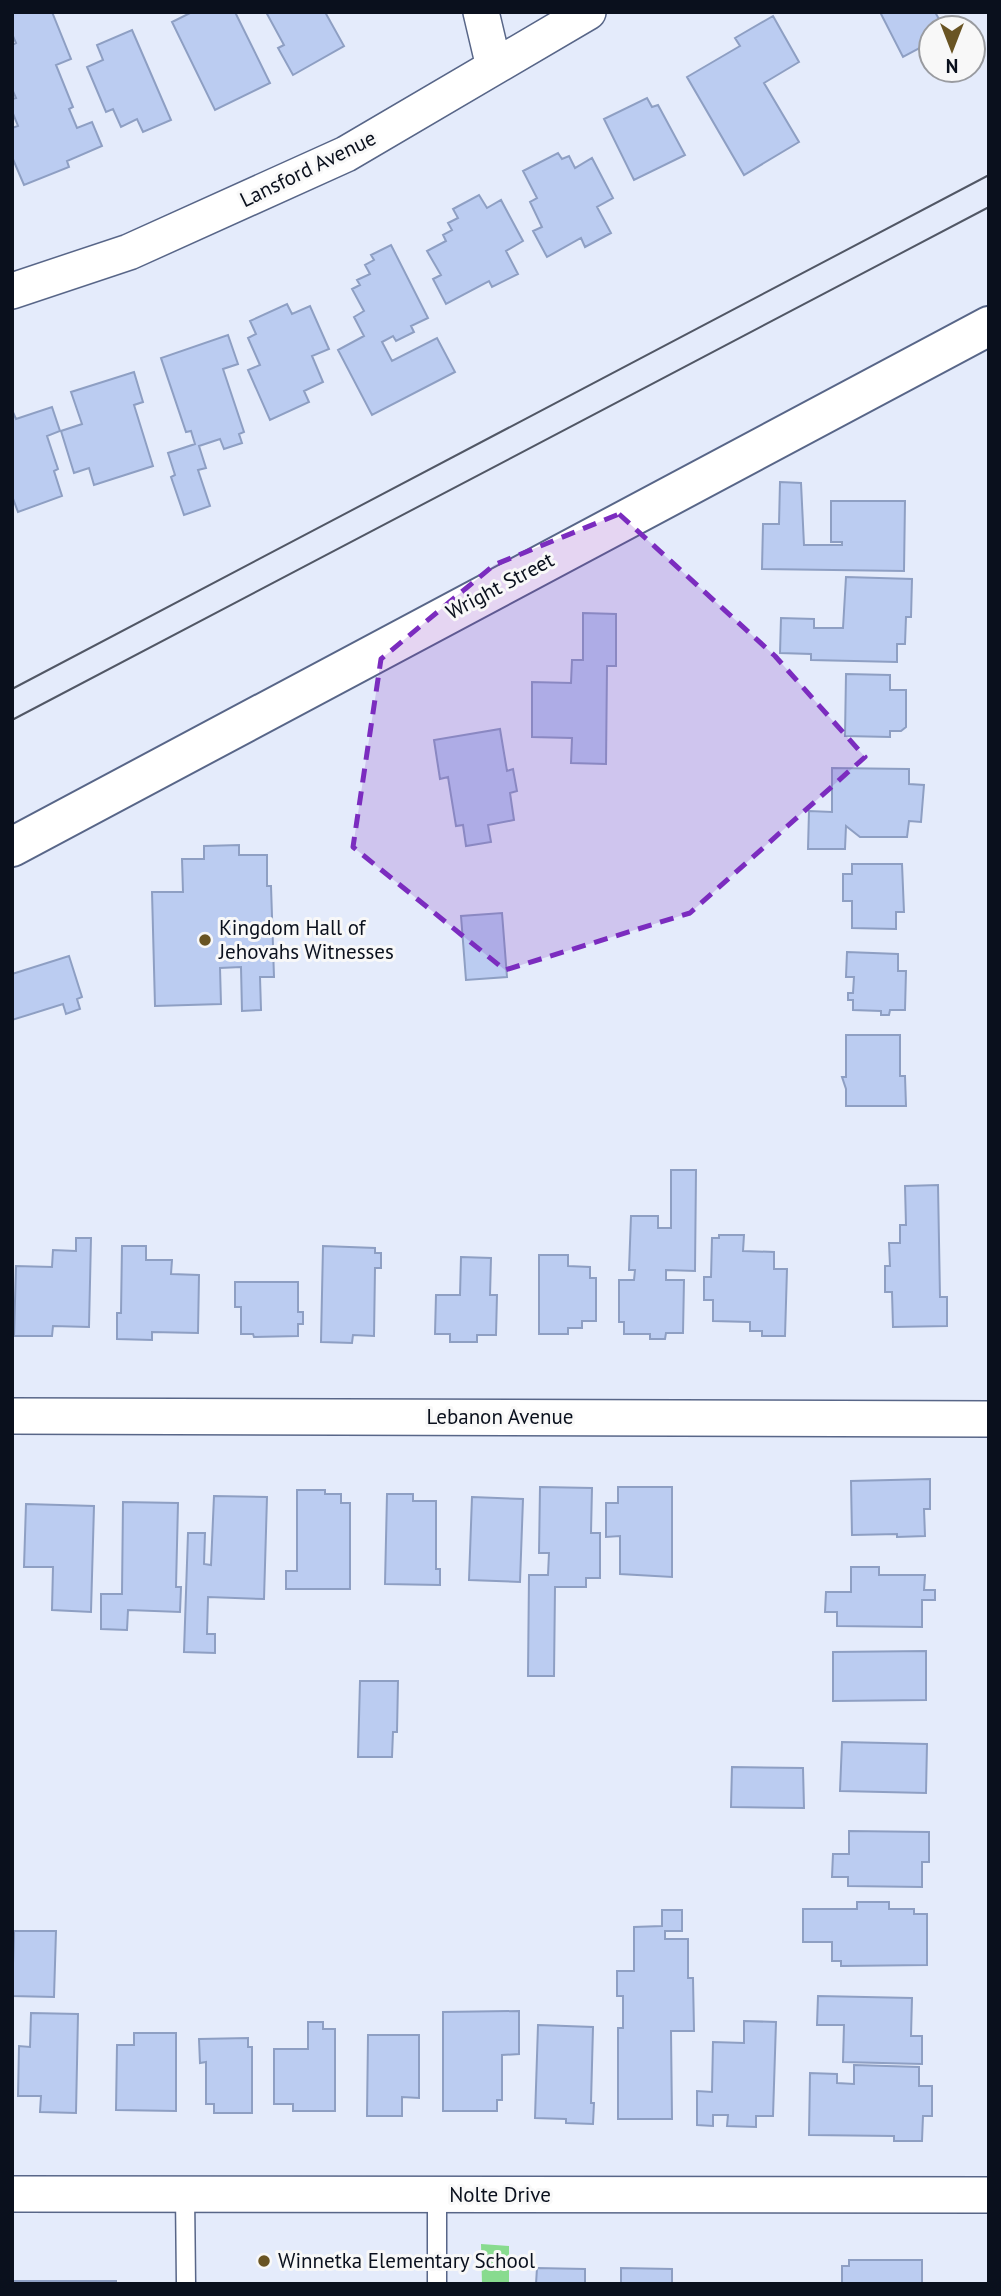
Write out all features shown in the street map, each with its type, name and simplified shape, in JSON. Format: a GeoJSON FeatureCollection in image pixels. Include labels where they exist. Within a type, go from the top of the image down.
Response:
{"type":"FeatureCollection","features":[{"type":"Feature","properties":{"kind":"street"},"geometry":{"type":"LineString","coordinates":[[481,12],[494,67]]}},
{"type":"Feature","properties":{"kind":"street","name":"Lansford Avenue"},"geometry":{"type":"LineString","coordinates":[[12,291],[129,252],[346,154],[588,12]]}},
{"type":"Feature","properties":{"kind":"street","name":"Wright Street"},"geometry":{"type":"LineString","coordinates":[[12,847],[989,327]]}},
{"type":"Feature","properties":{"kind":"street","name":"Lebanon Avenue"},"geometry":{"type":"LineString","coordinates":[[12,1416],[989,1419]]}},
{"type":"Feature","properties":{"kind":"street","name":"Nolte Drive"},"geometry":{"type":"LineString","coordinates":[[12,2194],[989,2195]]}},
{"type":"Feature","properties":{"kind":"lane"},"geometry":{"type":"LineString","coordinates":[[185,2194],[186,2284]]}},
{"type":"Feature","properties":{"kind":"lane"},"geometry":{"type":"LineString","coordinates":[[437,2284],[438,2195]]}},
{"type":"Feature","properties":{"kind":"highlighted area"},"geometry":{"type":"Polygon","coordinates":[[[619,514],[775,656],[865,757],[690,913],[505,970],[353,847],[381,659],[494,565],[619,514]]]}},
{"type":"Feature","properties":{"kind":"green space"},"geometry":{"type":"Polygon","coordinates":[[[481,2244],[509,2246],[509,2284],[482,2284],[481,2244]]]}},
{"type":"Feature","properties":{"kind":"building"},"geometry":{"type":"Polygon","coordinates":[[[12,12],[52,12],[71,59],[56,65],[73,107],[69,109],[77,128],[92,122],[102,146],[67,161],[69,167],[24,185],[12,157],[12,128],[18,126],[12,111],[12,99],[16,98],[12,89],[12,45],[16,43],[12,34],[12,12]]]}},
{"type":"Feature","properties":{"kind":"building"},"geometry":{"type":"Polygon","coordinates":[[[192,12],[235,12],[270,83],[215,110],[172,22],[192,12]]]}},
{"type":"Feature","properties":{"kind":"building"},"geometry":{"type":"Polygon","coordinates":[[[266,12],[325,12],[344,46],[293,75],[278,48],[284,45],[266,12]]]}},
{"type":"Feature","properties":{"kind":"building"},"geometry":{"type":"Polygon","coordinates":[[[880,12],[935,12],[936,14],[917,14],[917,50],[903,57],[880,12]]]}},
{"type":"Feature","properties":{"kind":"building"},"geometry":{"type":"Polygon","coordinates":[[[773,16],[799,62],[764,83],[799,142],[744,175],[687,77],[740,46],[735,38],[773,16]]]}},
{"type":"Feature","properties":{"kind":"building"},"geometry":{"type":"Polygon","coordinates":[[[132,30],[171,120],[143,132],[137,119],[121,127],[113,109],[106,112],[87,67],[103,60],[97,45],[132,30]]]}},
{"type":"Feature","properties":{"kind":"building"},"geometry":{"type":"Polygon","coordinates":[[[647,98],[652,107],[658,105],[685,155],[634,180],[604,119],[647,98]]]}},
{"type":"Feature","properties":{"kind":"building"},"geometry":{"type":"Polygon","coordinates":[[[558,153],[562,159],[569,156],[575,168],[592,158],[613,198],[597,207],[611,233],[585,247],[581,238],[547,257],[533,231],[542,227],[530,202],[537,198],[523,171],[558,153]]]}},
{"type":"Feature","properties":{"kind":"building"},"geometry":{"type":"Polygon","coordinates":[[[479,195],[487,208],[501,200],[523,241],[506,251],[518,274],[492,287],[489,281],[446,304],[433,279],[441,275],[427,251],[446,241],[443,235],[452,230],[448,223],[458,218],[453,209],[479,195]]]}},
{"type":"Feature","properties":{"kind":"building"},"geometry":{"type":"Polygon","coordinates":[[[391,245],[428,318],[411,326],[414,332],[396,341],[393,336],[382,342],[392,361],[437,338],[455,372],[372,415],[338,350],[364,336],[354,317],[364,311],[352,289],[360,285],[357,280],[370,274],[365,265],[374,260],[371,255],[391,245]]]}},
{"type":"Feature","properties":{"kind":"building"},"geometry":{"type":"Polygon","coordinates":[[[287,304],[292,314],[310,306],[329,349],[312,356],[323,382],[304,391],[309,402],[270,420],[248,370],[260,365],[248,338],[256,334],[250,321],[287,304]]]}},
{"type":"Feature","properties":{"kind":"building"},"geometry":{"type":"Polygon","coordinates":[[[228,335],[238,364],[223,369],[244,432],[239,434],[242,443],[224,449],[220,439],[199,446],[206,468],[198,470],[210,506],[184,515],[171,477],[175,475],[168,453],[195,444],[191,431],[186,432],[161,358],[228,335]]]}},
{"type":"Feature","properties":{"kind":"building"},"geometry":{"type":"Polygon","coordinates":[[[134,372],[143,402],[134,405],[153,466],[94,485],[89,468],[74,473],[61,431],[82,424],[71,392],[134,372]]]}},
{"type":"Feature","properties":{"kind":"building"},"geometry":{"type":"Polygon","coordinates":[[[52,407],[60,431],[47,436],[58,469],[54,471],[62,496],[18,512],[12,496],[12,410],[16,419],[52,407]]]}},
{"type":"Feature","properties":{"kind":"building"},"geometry":{"type":"Polygon","coordinates":[[[780,482],[801,483],[804,545],[842,545],[842,542],[831,542],[831,501],[905,501],[904,571],[762,569],[763,524],[779,524],[780,482]]]}},
{"type":"Feature","properties":{"kind":"building"},"geometry":{"type":"Polygon","coordinates":[[[846,577],[912,579],[911,617],[906,617],[905,644],[897,644],[897,662],[811,660],[811,654],[780,653],[781,618],[814,619],[814,628],[843,628],[846,577]]]}},
{"type":"Feature","properties":{"kind":"building"},"geometry":{"type":"Polygon","coordinates":[[[583,613],[616,614],[616,666],[607,666],[606,764],[571,763],[572,738],[532,737],[532,682],[571,683],[572,660],[583,660],[583,613]]]}},
{"type":"Feature","properties":{"kind":"building"},"geometry":{"type":"Polygon","coordinates":[[[846,674],[890,675],[890,690],[906,690],[906,727],[901,731],[890,731],[890,737],[845,736],[846,674]]]}},
{"type":"Feature","properties":{"kind":"building"},"geometry":{"type":"Polygon","coordinates":[[[500,729],[507,771],[513,769],[517,791],[510,793],[514,820],[488,825],[491,842],[466,846],[463,825],[456,826],[448,777],[440,779],[434,740],[500,729]]]}},
{"type":"Feature","properties":{"kind":"building"},"geometry":{"type":"Polygon","coordinates":[[[832,768],[909,769],[909,784],[924,785],[921,822],[909,821],[907,837],[860,837],[846,826],[845,849],[808,849],[809,811],[832,812],[832,768]]]}},
{"type":"Feature","properties":{"kind":"building"},"geometry":{"type":"Polygon","coordinates":[[[239,845],[239,855],[267,855],[267,886],[271,886],[274,977],[260,977],[261,1010],[242,1011],[241,967],[220,968],[221,1004],[155,1006],[152,892],[183,892],[182,859],[204,859],[204,846],[239,845]]]}},
{"type":"Feature","properties":{"kind":"building"},"geometry":{"type":"Polygon","coordinates":[[[852,864],[902,864],[904,912],[896,912],[896,929],[852,928],[852,901],[843,901],[843,874],[852,874],[852,864]]]}},
{"type":"Feature","properties":{"kind":"building"},"geometry":{"type":"Polygon","coordinates":[[[502,913],[507,977],[466,980],[461,916],[502,913]]]}},
{"type":"Feature","properties":{"kind":"building"},"geometry":{"type":"Polygon","coordinates":[[[847,952],[898,954],[898,971],[906,971],[905,1010],[890,1010],[889,1015],[881,1015],[881,1011],[853,1010],[853,1000],[848,1000],[848,993],[853,993],[854,977],[846,977],[847,952]]]}},
{"type":"Feature","properties":{"kind":"building"},"geometry":{"type":"Polygon","coordinates":[[[69,956],[82,997],[77,999],[80,1009],[66,1014],[63,1004],[12,1020],[12,974],[69,956]]]}},
{"type":"Feature","properties":{"kind":"building"},"geometry":{"type":"Polygon","coordinates":[[[846,1035],[900,1035],[900,1076],[905,1076],[906,1106],[846,1106],[846,1089],[842,1077],[846,1077],[846,1035]]]}},
{"type":"Feature","properties":{"kind":"building"},"geometry":{"type":"Polygon","coordinates":[[[671,1170],[696,1170],[695,1271],[666,1270],[666,1280],[684,1280],[683,1333],[666,1333],[665,1339],[650,1339],[650,1334],[624,1334],[624,1322],[619,1322],[619,1280],[634,1280],[635,1270],[629,1270],[631,1216],[658,1216],[658,1228],[671,1228],[671,1170]]]}},
{"type":"Feature","properties":{"kind":"building"},"geometry":{"type":"Polygon","coordinates":[[[938,1185],[940,1297],[947,1297],[947,1326],[893,1327],[892,1292],[885,1292],[885,1266],[890,1266],[889,1243],[900,1243],[900,1225],[906,1225],[905,1186],[938,1185]]]}},
{"type":"Feature","properties":{"kind":"building"},"geometry":{"type":"Polygon","coordinates":[[[719,1235],[744,1235],[743,1251],[774,1252],[774,1269],[787,1269],[785,1336],[762,1336],[762,1331],[750,1331],[750,1322],[713,1321],[713,1300],[704,1300],[704,1277],[711,1277],[712,1238],[719,1238],[719,1235]]]}},
{"type":"Feature","properties":{"kind":"building"},"geometry":{"type":"Polygon","coordinates":[[[76,1238],[91,1238],[89,1327],[53,1326],[52,1336],[14,1336],[16,1266],[52,1267],[53,1250],[76,1251],[76,1238]]]}},
{"type":"Feature","properties":{"kind":"building"},"geometry":{"type":"Polygon","coordinates":[[[122,1246],[146,1246],[146,1260],[172,1260],[171,1274],[199,1275],[198,1333],[152,1332],[152,1340],[117,1339],[117,1313],[121,1313],[122,1246]]]}},
{"type":"Feature","properties":{"kind":"building"},"geometry":{"type":"Polygon","coordinates":[[[323,1246],[375,1248],[375,1253],[381,1253],[381,1268],[375,1268],[374,1336],[353,1335],[352,1343],[321,1342],[323,1246]]]}},
{"type":"Feature","properties":{"kind":"building"},"geometry":{"type":"Polygon","coordinates":[[[539,1255],[568,1255],[568,1266],[590,1267],[590,1278],[596,1278],[596,1321],[582,1321],[582,1328],[568,1328],[568,1334],[539,1334],[539,1255]]]}},
{"type":"Feature","properties":{"kind":"building"},"geometry":{"type":"Polygon","coordinates":[[[461,1257],[491,1258],[490,1295],[497,1295],[496,1335],[477,1335],[477,1342],[450,1342],[450,1334],[435,1334],[436,1295],[460,1295],[461,1257]]]}},
{"type":"Feature","properties":{"kind":"building"},"geometry":{"type":"Polygon","coordinates":[[[235,1282],[298,1282],[298,1312],[303,1312],[303,1324],[298,1324],[298,1336],[254,1337],[253,1334],[241,1334],[241,1307],[235,1307],[235,1282]]]}},
{"type":"Feature","properties":{"kind":"building"},"geometry":{"type":"Polygon","coordinates":[[[930,1479],[930,1509],[924,1509],[925,1536],[852,1535],[851,1481],[930,1479]]]}},
{"type":"Feature","properties":{"kind":"building"},"geometry":{"type":"Polygon","coordinates":[[[540,1487],[592,1488],[591,1533],[600,1533],[600,1578],[586,1578],[586,1587],[555,1587],[554,1676],[528,1676],[529,1575],[548,1575],[549,1553],[539,1553],[540,1487]]]}},
{"type":"Feature","properties":{"kind":"building"},"geometry":{"type":"Polygon","coordinates":[[[618,1487],[672,1487],[672,1577],[620,1574],[620,1536],[606,1537],[606,1503],[618,1503],[618,1487]]]}},
{"type":"Feature","properties":{"kind":"building"},"geometry":{"type":"Polygon","coordinates":[[[297,1490],[325,1490],[325,1494],[341,1494],[341,1503],[350,1503],[350,1589],[286,1589],[286,1571],[297,1571],[297,1490]]]}},
{"type":"Feature","properties":{"kind":"building"},"geometry":{"type":"Polygon","coordinates":[[[387,1494],[413,1494],[413,1501],[436,1501],[436,1569],[440,1569],[440,1585],[385,1584],[387,1494]]]}},
{"type":"Feature","properties":{"kind":"building"},"geometry":{"type":"Polygon","coordinates":[[[214,1496],[267,1497],[264,1599],[208,1597],[207,1634],[215,1634],[215,1653],[184,1652],[188,1533],[205,1533],[204,1564],[211,1565],[214,1496]]]}},
{"type":"Feature","properties":{"kind":"building"},"geometry":{"type":"Polygon","coordinates":[[[472,1497],[523,1499],[520,1582],[469,1580],[472,1497]]]}},
{"type":"Feature","properties":{"kind":"building"},"geometry":{"type":"Polygon","coordinates":[[[123,1502],[178,1503],[176,1587],[181,1587],[180,1612],[128,1610],[127,1630],[101,1629],[101,1594],[122,1594],[123,1502]]]}},
{"type":"Feature","properties":{"kind":"building"},"geometry":{"type":"Polygon","coordinates":[[[26,1504],[94,1506],[91,1612],[52,1610],[53,1567],[24,1567],[26,1504]]]}},
{"type":"Feature","properties":{"kind":"building"},"geometry":{"type":"Polygon","coordinates":[[[851,1567],[879,1567],[879,1575],[925,1575],[924,1590],[935,1590],[935,1600],[922,1600],[922,1627],[837,1626],[837,1612],[825,1612],[826,1592],[851,1592],[851,1567]]]}},
{"type":"Feature","properties":{"kind":"building"},"geometry":{"type":"Polygon","coordinates":[[[926,1651],[926,1700],[833,1701],[833,1652],[926,1651]]]}},
{"type":"Feature","properties":{"kind":"building"},"geometry":{"type":"Polygon","coordinates":[[[360,1681],[398,1681],[397,1732],[393,1732],[392,1757],[358,1757],[360,1681]]]}},
{"type":"Feature","properties":{"kind":"building"},"geometry":{"type":"Polygon","coordinates":[[[842,1742],[927,1744],[926,1793],[840,1791],[842,1742]]]}},
{"type":"Feature","properties":{"kind":"building"},"geometry":{"type":"Polygon","coordinates":[[[732,1767],[803,1768],[804,1808],[731,1807],[732,1767]]]}},
{"type":"Feature","properties":{"kind":"building"},"geometry":{"type":"Polygon","coordinates":[[[849,1831],[929,1832],[929,1862],[922,1862],[922,1887],[848,1886],[848,1877],[832,1877],[833,1854],[849,1854],[849,1831]]]}},
{"type":"Feature","properties":{"kind":"building"},"geometry":{"type":"Polygon","coordinates":[[[857,1902],[889,1902],[889,1909],[914,1909],[914,1914],[927,1914],[927,1965],[841,1966],[841,1961],[832,1961],[832,1942],[803,1942],[803,1909],[857,1909],[857,1902]]]}},
{"type":"Feature","properties":{"kind":"building"},"geometry":{"type":"Polygon","coordinates":[[[662,1910],[682,1910],[682,1931],[665,1931],[665,1939],[688,1939],[688,1978],[693,1978],[694,2031],[671,2031],[672,2119],[618,2119],[618,2028],[623,2028],[623,1996],[617,1996],[617,1971],[634,1971],[634,1927],[662,1926],[662,1910]]]}},
{"type":"Feature","properties":{"kind":"building"},"geometry":{"type":"Polygon","coordinates":[[[14,1931],[56,1931],[54,1997],[12,1996],[14,1931]]]}},
{"type":"Feature","properties":{"kind":"building"},"geometry":{"type":"Polygon","coordinates":[[[818,1996],[912,1998],[911,2036],[922,2036],[922,2064],[843,2062],[844,2025],[817,2025],[818,1996]]]}},
{"type":"Feature","properties":{"kind":"building"},"geometry":{"type":"Polygon","coordinates":[[[519,2011],[519,2054],[502,2055],[502,2100],[497,2100],[497,2111],[443,2111],[443,2012],[519,2011]]]}},
{"type":"Feature","properties":{"kind":"building"},"geometry":{"type":"Polygon","coordinates":[[[31,2013],[78,2014],[76,2113],[40,2112],[41,2096],[18,2096],[19,2046],[30,2047],[31,2013]]]}},
{"type":"Feature","properties":{"kind":"building"},"geometry":{"type":"Polygon","coordinates":[[[744,2021],[776,2022],[773,2116],[756,2116],[756,2127],[727,2126],[728,2115],[713,2115],[713,2126],[697,2125],[697,2091],[712,2092],[713,2042],[744,2043],[744,2021]]]}},
{"type":"Feature","properties":{"kind":"building"},"geometry":{"type":"Polygon","coordinates":[[[308,2022],[323,2022],[323,2029],[335,2029],[335,2111],[293,2111],[293,2104],[274,2104],[274,2049],[308,2049],[308,2022]]]}},
{"type":"Feature","properties":{"kind":"building"},"geometry":{"type":"Polygon","coordinates":[[[538,2025],[593,2027],[593,2124],[566,2123],[566,2119],[535,2118],[538,2025]]]}},
{"type":"Feature","properties":{"kind":"building"},"geometry":{"type":"Polygon","coordinates":[[[134,2033],[176,2033],[176,2111],[116,2110],[117,2045],[134,2045],[134,2033]]]}},
{"type":"Feature","properties":{"kind":"building"},"geometry":{"type":"Polygon","coordinates":[[[368,2035],[419,2035],[419,2098],[402,2097],[402,2116],[367,2116],[368,2035]]]}},
{"type":"Feature","properties":{"kind":"building"},"geometry":{"type":"Polygon","coordinates":[[[248,2038],[248,2047],[252,2047],[252,2113],[214,2113],[214,2104],[206,2104],[206,2062],[200,2063],[199,2039],[248,2038]]]}},
{"type":"Feature","properties":{"kind":"building"},"geometry":{"type":"Polygon","coordinates":[[[854,2065],[919,2067],[919,2086],[932,2086],[932,2116],[923,2116],[922,2141],[894,2141],[894,2136],[809,2135],[810,2073],[837,2074],[837,2083],[854,2084],[854,2065]]]}},
{"type":"Feature","properties":{"kind":"building"},"geometry":{"type":"Polygon","coordinates":[[[849,2260],[922,2260],[922,2284],[842,2284],[842,2266],[849,2266],[849,2260]]]}},
{"type":"Feature","properties":{"kind":"building"},"geometry":{"type":"Polygon","coordinates":[[[537,2268],[585,2269],[585,2284],[536,2284],[537,2268]]]}},
{"type":"Feature","properties":{"kind":"building"},"geometry":{"type":"Polygon","coordinates":[[[621,2268],[672,2269],[672,2284],[621,2284],[621,2268]]]}},
{"type":"Feature","properties":{"kind":"building"},"geometry":{"type":"Polygon","coordinates":[[[12,2281],[116,2281],[116,2284],[12,2284],[12,2281]]]}},
{"type":"Feature","properties":{"kind":"tram line"},"geometry":{"type":"LineString","coordinates":[[12,689],[989,175]]}},
{"type":"Feature","properties":{"kind":"tram line"},"geometry":{"type":"LineString","coordinates":[[12,720],[989,207]]}},
{"type":"Feature","properties":{"kind":"place","name":"Kingdom Hall of Jehovahs Witnesses"},"geometry":{"type":"Point","coordinates":[205,940]}},
{"type":"Feature","properties":{"kind":"place","name":"Winnetka Elementary School"},"geometry":{"type":"Point","coordinates":[264,2261]}}]}
